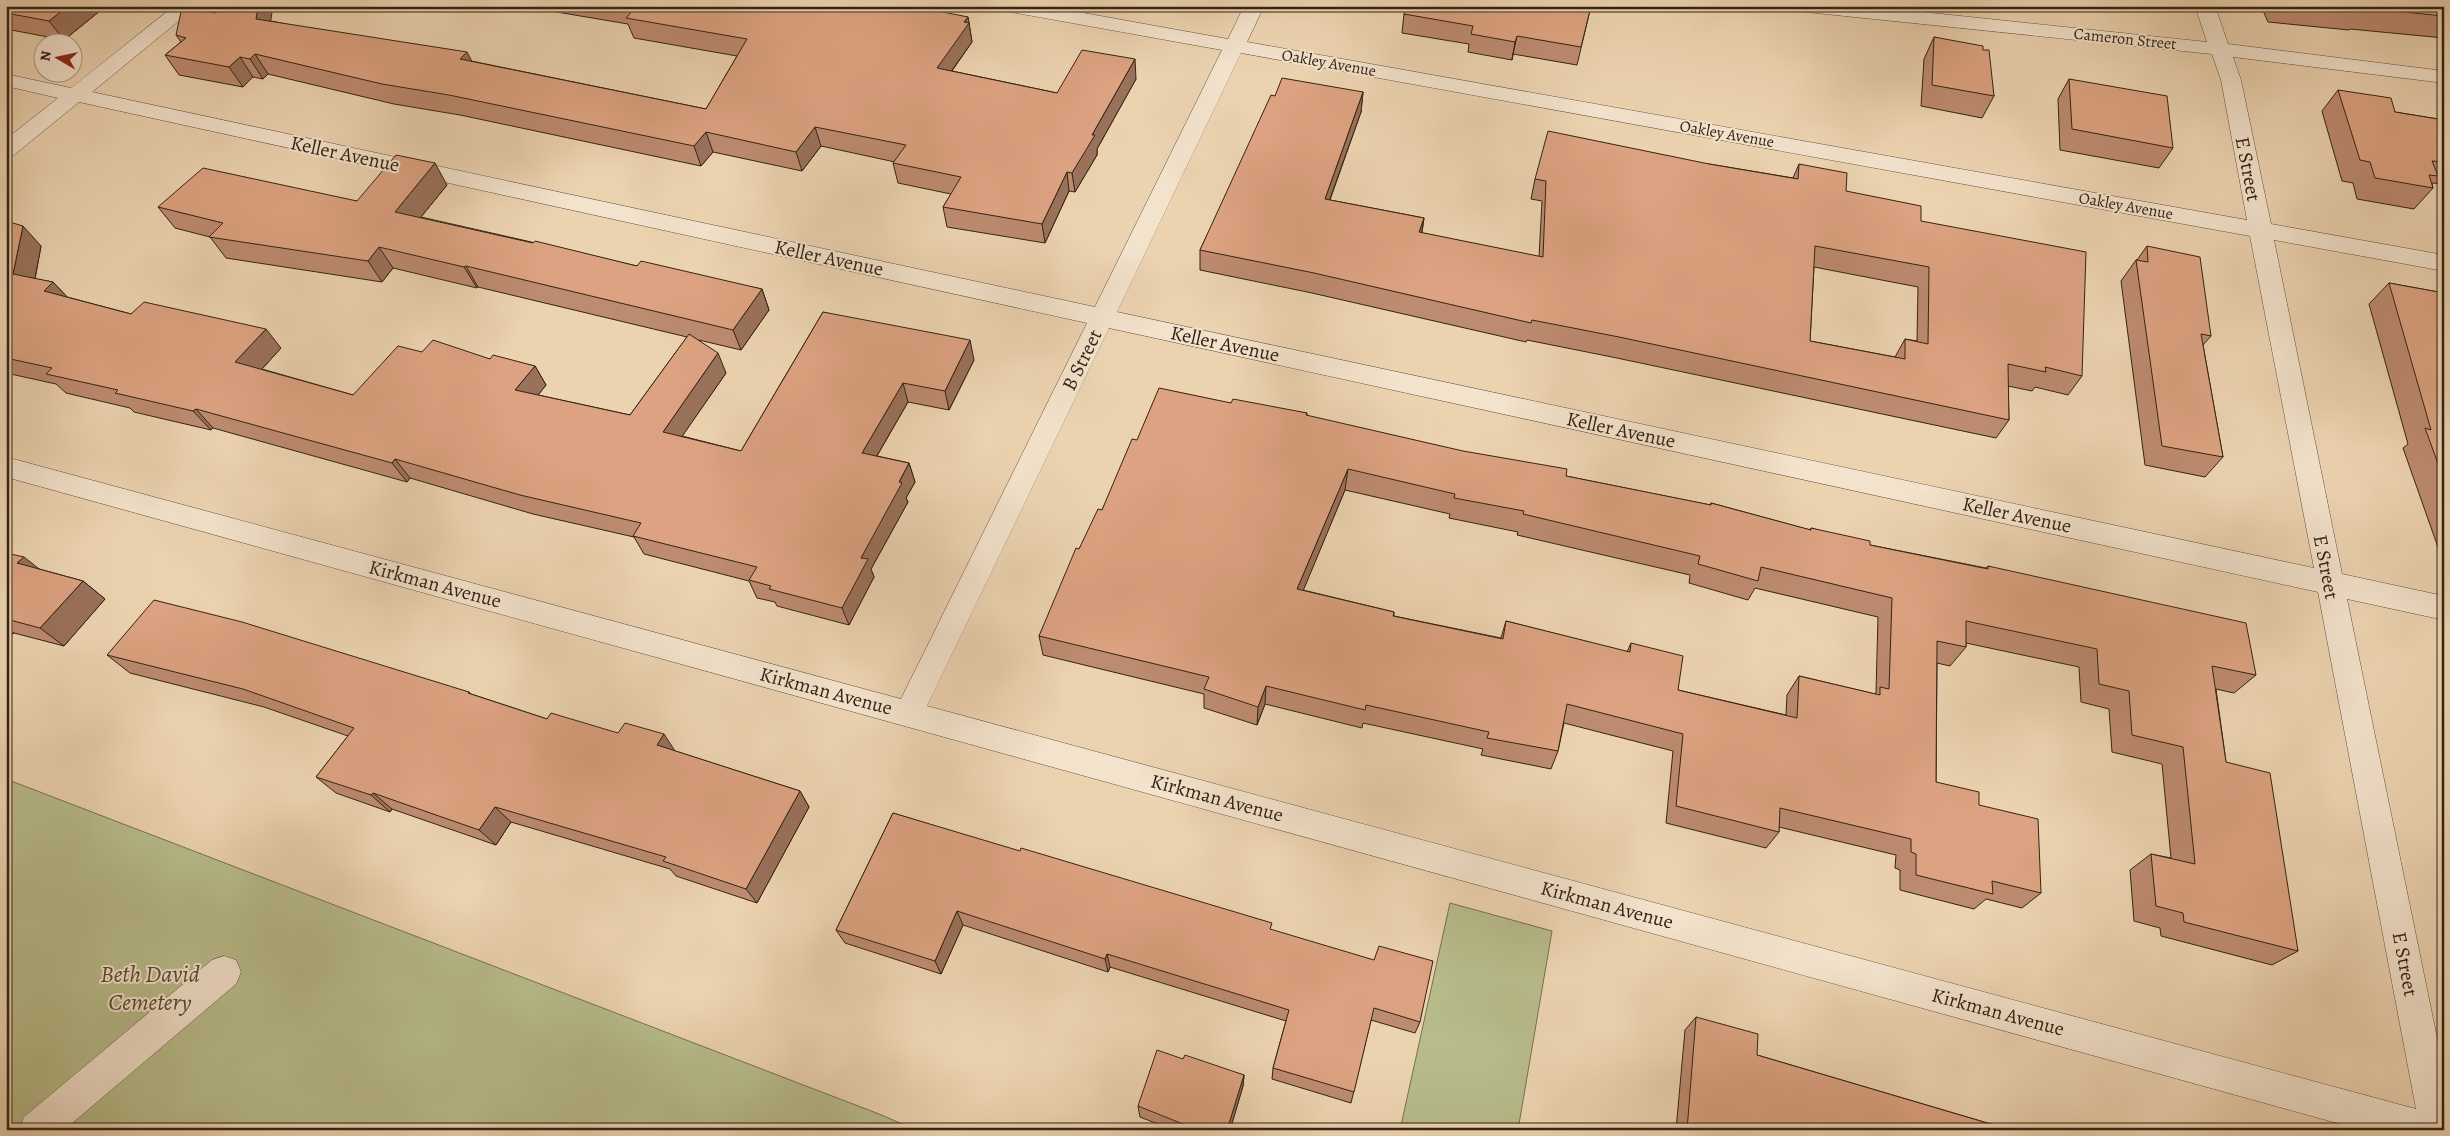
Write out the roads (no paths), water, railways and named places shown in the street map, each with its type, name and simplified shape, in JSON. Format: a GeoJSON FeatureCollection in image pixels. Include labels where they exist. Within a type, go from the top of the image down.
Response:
{"type":"FeatureCollection","features":[{"type":"Feature","properties":{"kind":"street"},"geometry":{"type":"LineString","coordinates":[[6,150],[187,6]]}},
{"type":"Feature","properties":{"kind":"street","name":"Oakley Avenue"},"geometry":{"type":"LineString","coordinates":[[1011,6],[2444,263]]}},
{"type":"Feature","properties":{"kind":"street","name":"B Street"},"geometry":{"type":"LineString","coordinates":[[909,713],[1254,6]]}},
{"type":"Feature","properties":{"kind":"street","name":"Cameron Street"},"geometry":{"type":"LineString","coordinates":[[1806,6],[1887,11],[2221,49],[2444,77]]}},
{"type":"Feature","properties":{"kind":"street","name":"E Street"},"geometry":{"type":"LineString","coordinates":[[2205,6],[2231,80],[2438,1130]]}},
{"type":"Feature","properties":{"kind":"street","name":"Keller Avenue"},"geometry":{"type":"LineString","coordinates":[[6,80],[2444,608]]}},
{"type":"Feature","properties":{"kind":"street","name":"Kirkman Avenue"},"geometry":{"type":"LineString","coordinates":[[6,467],[2427,1130]]}},
{"type":"Feature","properties":{"kind":"street"},"geometry":{"type":"LineString","coordinates":[[37,1130],[224,972]]}},
{"type":"Feature","properties":{"kind":"park label","name":"Beth David Cemetery"},"geometry":{"type":"Point","coordinates":[150,988]}}]}
